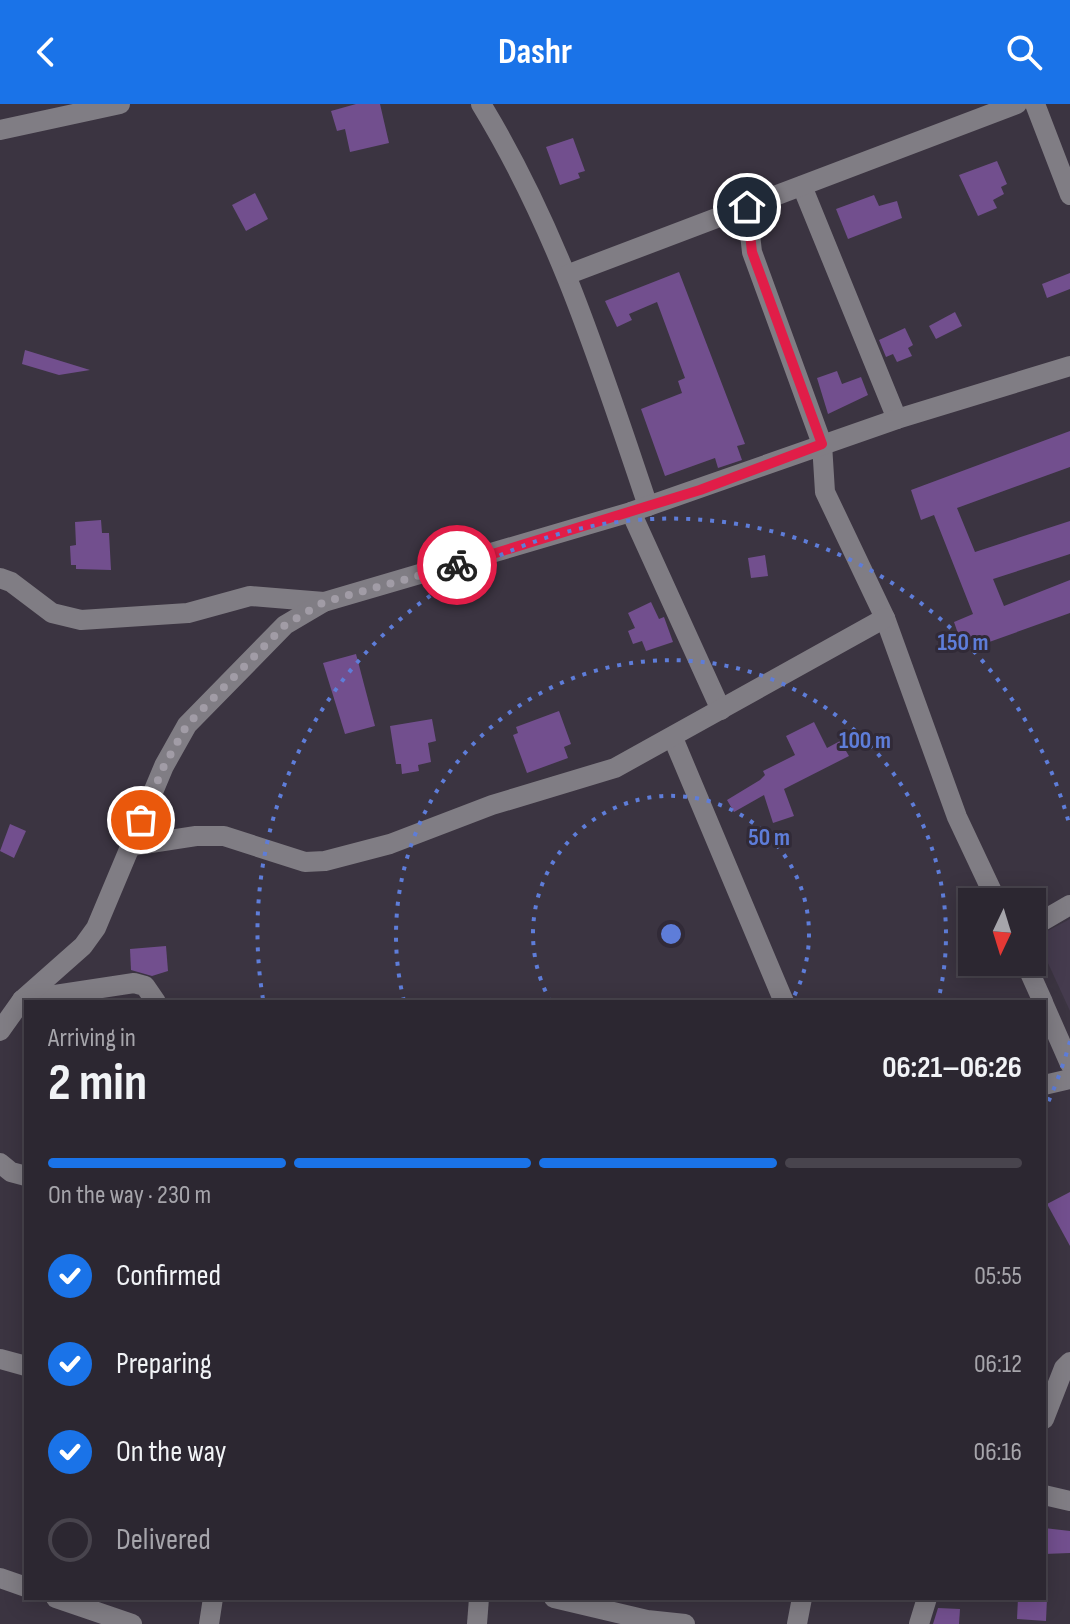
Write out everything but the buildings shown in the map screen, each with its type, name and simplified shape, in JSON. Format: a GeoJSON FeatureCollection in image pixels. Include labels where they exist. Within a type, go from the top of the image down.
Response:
{"type":"FeatureCollection","features":[{"type":"Feature","properties":{"kind":"street"},"geometry":{"type":"LineString","coordinates":[[0,130],[120,104]]}},
{"type":"Feature","properties":{"kind":"street"},"geometry":{"type":"LineString","coordinates":[[481,104],[516,161],[569,274],[640,509],[721,710]]}},
{"type":"Feature","properties":{"kind":"street"},"geometry":{"type":"LineString","coordinates":[[569,274],[1017,104]]}},
{"type":"Feature","properties":{"kind":"street"},"geometry":{"type":"LineString","coordinates":[[1035,104],[1070,195]]}},
{"type":"Feature","properties":{"kind":"street"},"geometry":{"type":"LineString","coordinates":[[802,186],[897,419]]}},
{"type":"Feature","properties":{"kind":"street"},"geometry":{"type":"LineString","coordinates":[[747,207],[752,252],[822,444],[825,492],[885,618],[957,817],[990,888]]}},
{"type":"Feature","properties":{"kind":"street"},"geometry":{"type":"LineString","coordinates":[[0,1031],[22,1000],[83,946],[96,928],[164,766],[187,725],[285,625],[324,602],[640,509],[897,419],[1070,366]]}},
{"type":"Feature","properties":{"kind":"street"},"geometry":{"type":"LineString","coordinates":[[0,578],[11,582],[52,613],[81,620],[119,620],[188,613],[250,596],[324,602]]}},
{"type":"Feature","properties":{"kind":"street"},"geometry":{"type":"LineString","coordinates":[[131,846],[196,836],[224,836],[297,860],[325,861],[390,844],[492,805],[615,768],[885,618]]}},
{"type":"Feature","properties":{"kind":"street"},"geometry":{"type":"LineString","coordinates":[[673,738],[783,1000]]}},
{"type":"Feature","properties":{"kind":"street"},"geometry":{"type":"LineString","coordinates":[[1046,919],[1070,905]]}},
{"type":"Feature","properties":{"kind":"street"},"geometry":{"type":"LineString","coordinates":[[1031,976],[1041,1000]]}},
{"type":"Feature","properties":{"kind":"street"},"geometry":{"type":"LineString","coordinates":[[22,1000],[134,983],[145,986],[155,1000]]}},
{"type":"Feature","properties":{"kind":"street"},"geometry":{"type":"LineString","coordinates":[[1046,1011],[1070,1064]]}},
{"type":"Feature","properties":{"kind":"street"},"geometry":{"type":"LineString","coordinates":[[1046,1085],[1070,1079]]}},
{"type":"Feature","properties":{"kind":"street"},"geometry":{"type":"LineString","coordinates":[[0,1163],[11,1172],[24,1175]]}},
{"type":"Feature","properties":{"kind":"street"},"geometry":{"type":"LineString","coordinates":[[0,1359],[24,1365]]}},
{"type":"Feature","properties":{"kind":"street"},"geometry":{"type":"LineString","coordinates":[[1046,1414],[1064,1368],[1070,1362]]}},
{"type":"Feature","properties":{"kind":"street"},"geometry":{"type":"LineString","coordinates":[[1046,1495],[1070,1501]]}},
{"type":"Feature","properties":{"kind":"street"},"geometry":{"type":"LineString","coordinates":[[0,1578],[24,1586]]}},
{"type":"Feature","properties":{"kind":"street"},"geometry":{"type":"LineString","coordinates":[[62,1600],[132,1624]]}},
{"type":"Feature","properties":{"kind":"street"},"geometry":{"type":"LineString","coordinates":[[209,1624],[213,1600]]}},
{"type":"Feature","properties":{"kind":"street"},"geometry":{"type":"LineString","coordinates":[[477,1624],[479,1600]]}},
{"type":"Feature","properties":{"kind":"street"},"geometry":{"type":"LineString","coordinates":[[562,1600],[647,1620],[685,1624]]}},
{"type":"Feature","properties":{"kind":"street"},"geometry":{"type":"LineString","coordinates":[[797,1624],[802,1600]]}},
{"type":"Feature","properties":{"kind":"street"},"geometry":{"type":"LineString","coordinates":[[919,1624],[926,1600]]}},
{"type":"Feature","properties":{"kind":"shaded area"},"geometry":{"type":"Polygon","coordinates":[[[1070,919],[1070,1011],[1046,959],[1046,932],[1070,919]]]}},
{"type":"Feature","properties":{"kind":"way so far"},"geometry":{"type":"LineString","coordinates":[[141,820],[164,766],[187,725],[253,654],[285,625],[324,602],[457,565]]}},
{"type":"Feature","properties":{"kind":"route"},"geometry":{"type":"LineString","coordinates":[[457,565],[700,490],[822,444],[752,252],[747,207]]}}]}
